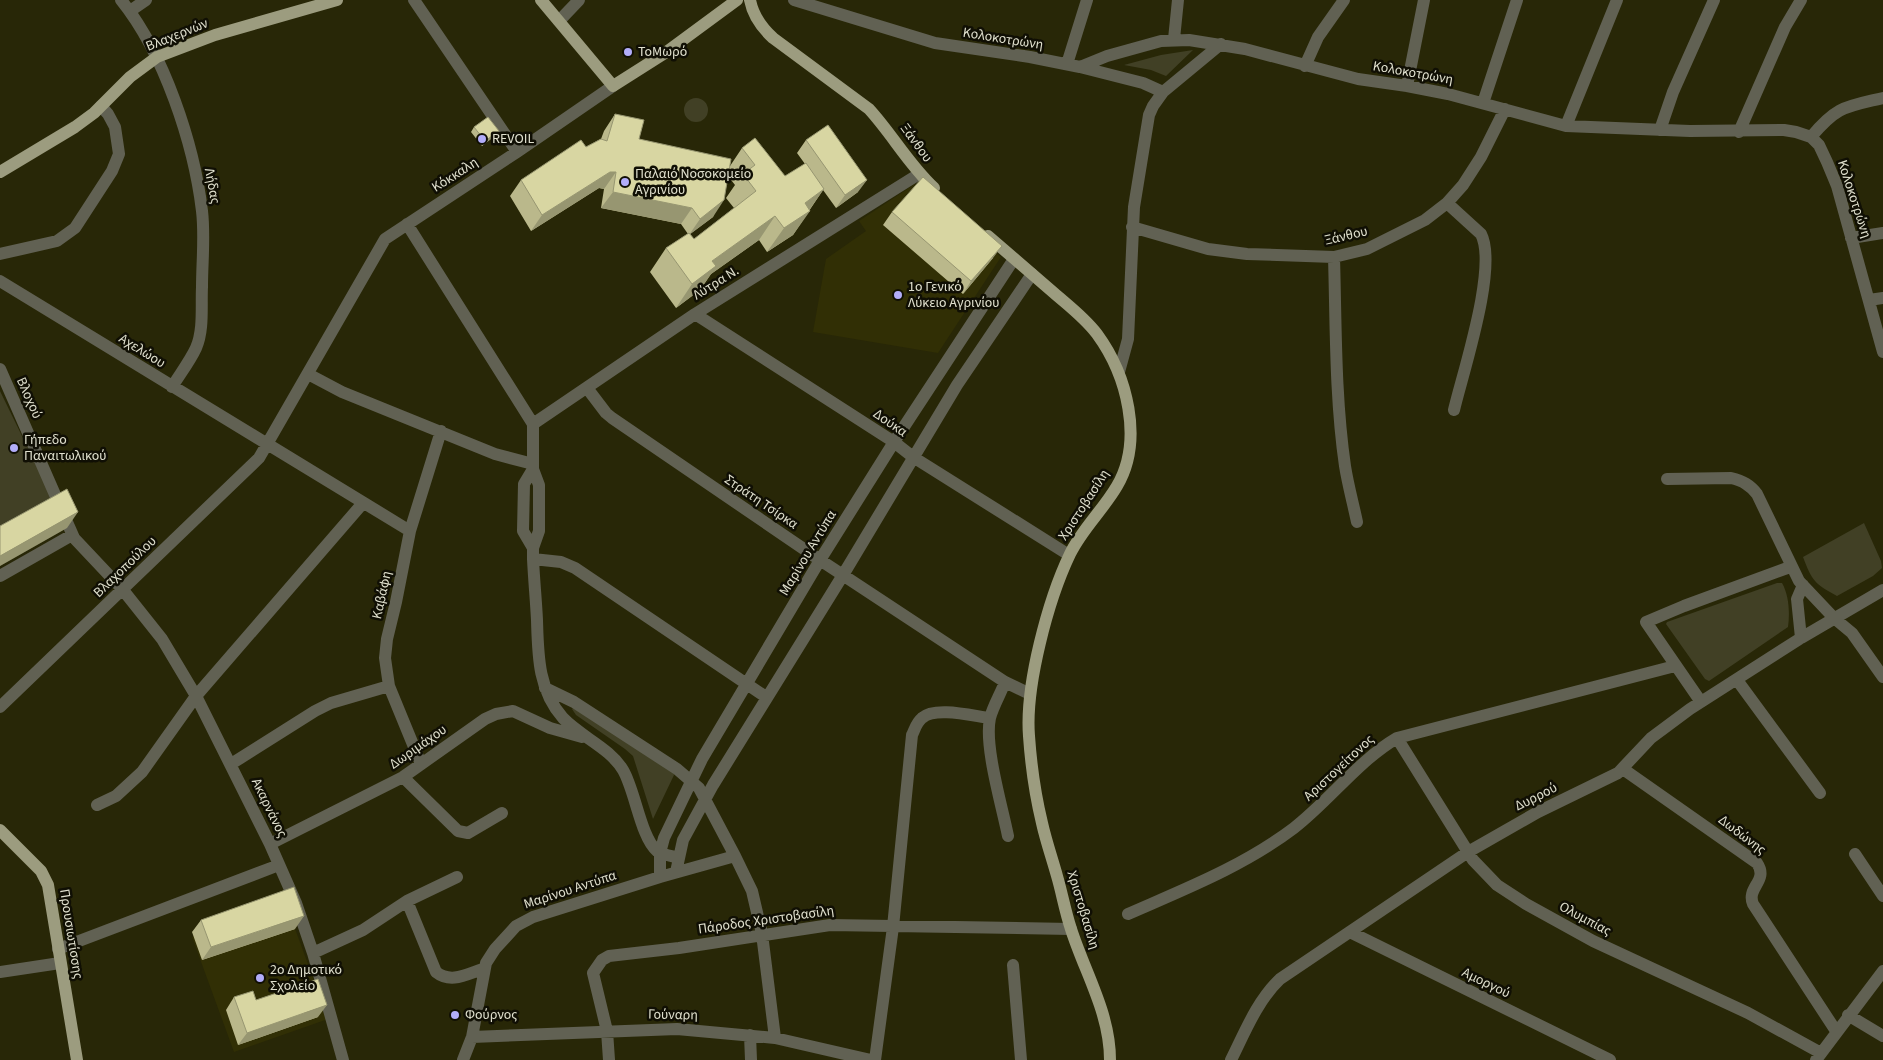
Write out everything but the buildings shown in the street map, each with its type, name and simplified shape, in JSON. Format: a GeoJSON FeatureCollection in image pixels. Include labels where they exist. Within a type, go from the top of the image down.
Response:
{"type":"FeatureCollection","features":[{"type":"Feature","properties":{"kind":"main road","name":"Βλαχερνών"},"geometry":{"type":"LineString","coordinates":[[0,172],[75,127],[101,106],[130,77],[157,57],[215,35],[337,0]]}},
{"type":"Feature","properties":{"kind":"main road"},"geometry":{"type":"LineString","coordinates":[[541,0],[613,86]]}},
{"type":"Feature","properties":{"kind":"main road","name":"Κόκκαλη"},"geometry":{"type":"LineString","coordinates":[[613,86],[665,53],[737,0]]}},
{"type":"Feature","properties":{"kind":"main road","name":"Ξάνθου"},"geometry":{"type":"LineString","coordinates":[[750,0],[753,11],[763,28],[773,38],[869,109],[882,122],[919,174],[941,194]]}},
{"type":"Feature","properties":{"kind":"main road"},"geometry":{"type":"LineString","coordinates":[[978,226],[1086,321],[1109,352],[1119,372]]}},
{"type":"Feature","properties":{"kind":"main road","name":"Χριστοβασίλη"},"geometry":{"type":"LineString","coordinates":[[1110,1060],[1107,1026],[1071,929],[1042,823],[1029,732],[1030,694],[1048,617],[1069,555],[1116,487],[1127,460],[1130,430],[1125,392],[1119,372]]}},
{"type":"Feature","properties":{"kind":"main road","name":"Προυσιωτίσσης"},"geometry":{"type":"LineString","coordinates":[[0,830],[44,876],[48,885],[77,1060]]}},
{"type":"Feature","properties":{"kind":"street","name":"Λήδας"},"geometry":{"type":"LineString","coordinates":[[121,0],[142,29],[157,57],[184,130],[202,210],[200,326],[196,347],[172,387]]}},
{"type":"Feature","properties":{"kind":"street"},"geometry":{"type":"LineString","coordinates":[[130,11],[146,0]]}},
{"type":"Feature","properties":{"kind":"street"},"geometry":{"type":"LineString","coordinates":[[414,0],[517,152]]}},
{"type":"Feature","properties":{"kind":"street"},"geometry":{"type":"LineString","coordinates":[[559,21],[579,0]]}},
{"type":"Feature","properties":{"kind":"street","name":"Κολοκοτρώνη"},"geometry":{"type":"LineString","coordinates":[[794,0],[935,43],[1073,65],[1174,39],[1221,44],[1358,79],[1407,86],[1483,103],[1566,126],[1739,132],[1790,131],[1811,137],[1819,145],[1828,162],[1883,352]]}},
{"type":"Feature","properties":{"kind":"street"},"geometry":{"type":"LineString","coordinates":[[1087,0],[1073,65],[1143,83],[1163,92]]}},
{"type":"Feature","properties":{"kind":"street"},"geometry":{"type":"LineString","coordinates":[[1174,39],[1178,0]]}},
{"type":"Feature","properties":{"kind":"street"},"geometry":{"type":"LineString","coordinates":[[1305,66],[1318,37],[1344,0]]}},
{"type":"Feature","properties":{"kind":"street"},"geometry":{"type":"LineString","coordinates":[[1407,86],[1424,0]]}},
{"type":"Feature","properties":{"kind":"street"},"geometry":{"type":"LineString","coordinates":[[1483,103],[1518,0]]}},
{"type":"Feature","properties":{"kind":"street"},"geometry":{"type":"LineString","coordinates":[[1566,126],[1617,0]]}},
{"type":"Feature","properties":{"kind":"street"},"geometry":{"type":"LineString","coordinates":[[1660,130],[1677,84],[1714,0]]}},
{"type":"Feature","properties":{"kind":"street"},"geometry":{"type":"LineString","coordinates":[[1739,132],[1785,27],[1801,0]]}},
{"type":"Feature","properties":{"kind":"street"},"geometry":{"type":"LineString","coordinates":[[1119,372],[1129,330],[1132,227],[1146,127],[1153,106],[1163,92],[1221,44]]}},
{"type":"Feature","properties":{"kind":"street","name":"Κόκκαλη"},"geometry":{"type":"LineString","coordinates":[[268,446],[380,244],[613,86]]}},
{"type":"Feature","properties":{"kind":"street"},"geometry":{"type":"LineString","coordinates":[[1811,137],[1830,116],[1842,108],[1883,98]]}},
{"type":"Feature","properties":{"kind":"street"},"geometry":{"type":"LineString","coordinates":[[0,254],[57,241],[76,228],[112,171],[119,154],[115,126],[101,106]]}},
{"type":"Feature","properties":{"kind":"street","name":"Ξάνθου"},"geometry":{"type":"LineString","coordinates":[[1132,227],[1192,245],[1247,254],[1334,257],[1367,249],[1414,226],[1447,203],[1481,157],[1505,109]]}},
{"type":"Feature","properties":{"kind":"street","name":"Λύτρα Ν."},"geometry":{"type":"LineString","coordinates":[[533,424],[695,314],[919,174]]}},
{"type":"Feature","properties":{"kind":"street"},"geometry":{"type":"LineString","coordinates":[[1447,203],[1481,234],[1486,258],[1482,292],[1454,410]]}},
{"type":"Feature","properties":{"kind":"street"},"geometry":{"type":"LineString","coordinates":[[407,224],[533,424],[533,466],[539,485],[539,531],[533,554],[539,663],[545,688],[562,717],[607,753],[621,767],[627,778],[652,846],[660,853],[679,858]]}},
{"type":"Feature","properties":{"kind":"street"},"geometry":{"type":"LineString","coordinates":[[1851,238],[1883,233]]}},
{"type":"Feature","properties":{"kind":"street"},"geometry":{"type":"LineString","coordinates":[[1334,257],[1340,424],[1345,467],[1357,522]]}},
{"type":"Feature","properties":{"kind":"street","name":"Μαρίνου Αντύπα"},"geometry":{"type":"LineString","coordinates":[[660,877],[660,853],[666,833],[692,780],[747,683],[820,560],[894,442],[1014,259]]}},
{"type":"Feature","properties":{"kind":"street"},"geometry":{"type":"LineString","coordinates":[[676,872],[684,840],[705,798],[967,370],[1032,274]]}},
{"type":"Feature","properties":{"kind":"street","name":"Αχελώου"},"geometry":{"type":"LineString","coordinates":[[0,281],[410,531]]}},
{"type":"Feature","properties":{"kind":"street"},"geometry":{"type":"LineString","coordinates":[[1869,300],[1883,298]]}},
{"type":"Feature","properties":{"kind":"street","name":"Δούκα"},"geometry":{"type":"LineString","coordinates":[[695,314],[894,442],[913,457],[1069,555]]}},
{"type":"Feature","properties":{"kind":"street"},"geometry":{"type":"LineString","coordinates":[[949,358],[967,370]]}},
{"type":"Feature","properties":{"kind":"street","name":"Βλοχού"},"geometry":{"type":"LineString","coordinates":[[0,369],[72,535],[123,590]]}},
{"type":"Feature","properties":{"kind":"street"},"geometry":{"type":"LineString","coordinates":[[308,374],[342,392],[495,454],[533,466]]}},
{"type":"Feature","properties":{"kind":"street","name":"Στράτη Τσίρκα"},"geometry":{"type":"LineString","coordinates":[[587,388],[612,418],[820,560],[1006,682],[1030,694]]}},
{"type":"Feature","properties":{"kind":"street","name":"Καβάφη"},"geometry":{"type":"LineString","coordinates":[[421,764],[390,686],[386,670],[386,647],[410,531],[441,431]]}},
{"type":"Feature","properties":{"kind":"street","name":"Βλαχοπούλου"},"geometry":{"type":"LineString","coordinates":[[0,707],[259,458],[268,446]]}},
{"type":"Feature","properties":{"kind":"street"},"geometry":{"type":"LineString","coordinates":[[1667,479],[1731,478],[1741,480],[1751,486],[1757,494],[1790,567],[1803,585],[1834,618],[1852,633],[1883,677]]}},
{"type":"Feature","properties":{"kind":"street"},"geometry":{"type":"LineString","coordinates":[[97,805],[116,796],[142,772],[196,696],[363,503]]}},
{"type":"Feature","properties":{"kind":"street"},"geometry":{"type":"LineString","coordinates":[[0,576],[72,535]]}},
{"type":"Feature","properties":{"kind":"street"},"geometry":{"type":"LineString","coordinates":[[533,554],[575,568],[766,697]]}},
{"type":"Feature","properties":{"kind":"street"},"geometry":{"type":"LineString","coordinates":[[1700,702],[1646,622],[1790,567]]}},
{"type":"Feature","properties":{"kind":"street"},"geometry":{"type":"LineString","coordinates":[[1801,638],[1797,599],[1803,585]]}},
{"type":"Feature","properties":{"kind":"street","name":"Ακαρνάνος"},"geometry":{"type":"LineString","coordinates":[[123,590],[162,639],[196,696],[270,844],[296,902],[313,952],[343,1060]]}},
{"type":"Feature","properties":{"kind":"street","name":"Δυρρού"},"geometry":{"type":"LineString","coordinates":[[1231,1060],[1257,1007],[1268,991],[1280,979],[1468,852],[1538,812],[1622,769],[1651,738],[1700,702],[1801,638],[1883,590]]}},
{"type":"Feature","properties":{"kind":"street","name":"Αριστογείτονος"},"geometry":{"type":"LineString","coordinates":[[1128,914],[1216,875],[1268,846],[1305,819],[1370,758],[1397,738],[1675,666]]}},
{"type":"Feature","properties":{"kind":"street"},"geometry":{"type":"LineString","coordinates":[[1737,680],[1820,793]]}},
{"type":"Feature","properties":{"kind":"street"},"geometry":{"type":"LineString","coordinates":[[1006,682],[990,718],[992,758],[1008,836]]}},
{"type":"Feature","properties":{"kind":"street"},"geometry":{"type":"LineString","coordinates":[[230,764],[331,703],[390,686]]}},
{"type":"Feature","properties":{"kind":"street"},"geometry":{"type":"LineString","coordinates":[[545,688],[574,702],[678,769],[692,780],[705,798],[752,891],[762,934],[775,1038]]}},
{"type":"Feature","properties":{"kind":"street","name":"Δωριμάχου"},"geometry":{"type":"LineString","coordinates":[[270,844],[403,777],[485,720],[506,711],[513,711],[558,731],[586,738]]}},
{"type":"Feature","properties":{"kind":"street"},"geometry":{"type":"LineString","coordinates":[[875,1060],[893,927],[912,735],[916,725],[922,718],[931,713],[944,712],[990,718]]}},
{"type":"Feature","properties":{"kind":"street","name":"Ολυμπίας"},"geometry":{"type":"LineString","coordinates":[[1397,738],[1468,852],[1479,868],[1497,885],[1542,913],[1593,941],[1748,1013],[1818,1057]]}},
{"type":"Feature","properties":{"kind":"street","name":"Δωδώνης"},"geometry":{"type":"LineString","coordinates":[[1622,769],[1757,863],[1760,867],[1761,877],[1752,892],[1753,904],[1836,1032]]}},
{"type":"Feature","properties":{"kind":"street"},"geometry":{"type":"LineString","coordinates":[[403,777],[458,831],[468,833],[502,813]]}},
{"type":"Feature","properties":{"kind":"street"},"geometry":{"type":"LineString","coordinates":[[1855,854],[1883,896]]}},
{"type":"Feature","properties":{"kind":"street","name":"Μαρίνου Αντύπα"},"geometry":{"type":"LineString","coordinates":[[463,1060],[472,1037],[483,970],[495,950],[520,922],[676,872],[735,856]]}},
{"type":"Feature","properties":{"kind":"street"},"geometry":{"type":"LineString","coordinates":[[58,949],[279,865]]}},
{"type":"Feature","properties":{"kind":"street"},"geometry":{"type":"LineString","coordinates":[[313,952],[363,930],[408,901],[457,877]]}},
{"type":"Feature","properties":{"kind":"street"},"geometry":{"type":"LineString","coordinates":[[408,901],[436,972],[441,976],[452,979],[483,970]]}},
{"type":"Feature","properties":{"kind":"street","name":"Πάροδος Χριστοβασίλη"},"geometry":{"type":"LineString","coordinates":[[609,1060],[607,1031],[593,973],[596,966],[609,956],[679,948],[830,925],[1071,929]]}},
{"type":"Feature","properties":{"kind":"street","name":"Αμοργού"},"geometry":{"type":"LineString","coordinates":[[1350,932],[1610,1060]]}},
{"type":"Feature","properties":{"kind":"street"},"geometry":{"type":"LineString","coordinates":[[0,972],[60,963]]}},
{"type":"Feature","properties":{"kind":"street"},"geometry":{"type":"LineString","coordinates":[[1013,965],[1020,1060]]}},
{"type":"Feature","properties":{"kind":"street"},"geometry":{"type":"LineString","coordinates":[[1818,1057],[1883,971]]}},
{"type":"Feature","properties":{"kind":"street"},"geometry":{"type":"LineString","coordinates":[[1848,1016],[1883,1036]]}},
{"type":"Feature","properties":{"kind":"street","name":"Γούναρη"},"geometry":{"type":"LineString","coordinates":[[472,1037],[677,1028],[775,1038],[871,1060]]}},
{"type":"Feature","properties":{"kind":"street"},"geometry":{"type":"LineString","coordinates":[[750,1035],[751,1060]]}},
{"type":"Feature","properties":{"kind":"shaded area"},"geometry":{"type":"Polygon","coordinates":[[[1193,50],[1166,76],[1151,70],[1124,65],[1161,55],[1193,50]]]}},
{"type":"Feature","properties":{"kind":"shaded area"},"geometry":{"type":"Polygon","coordinates":[[[696,98],[705,101],[708,110],[705,119],[696,122],[687,119],[684,110],[687,101],[696,98]]]}},
{"type":"Feature","properties":{"kind":"shaded area","name":"1ο Γενικό Λύκειο Αγρινίου"},"geometry":{"type":"Polygon","coordinates":[[[915,184],[1001,257],[938,353],[813,332],[826,259],[866,231],[859,221],[915,184]]]}},
{"type":"Feature","properties":{"kind":"shaded area","name":"Γήπεδο Παναιτωλικού"},"geometry":{"type":"Polygon","coordinates":[[[0,391],[67,528],[0,566],[0,391]]]}},
{"type":"Feature","properties":{"kind":"shaded area"},"geometry":{"type":"Polygon","coordinates":[[[1864,523],[1881,561],[1882,568],[1873,576],[1837,596],[1815,581],[1803,557],[1864,523]]]}},
{"type":"Feature","properties":{"kind":"shaded area"},"geometry":{"type":"Polygon","coordinates":[[[1777,583],[1782,583],[1788,599],[1788,627],[1709,681],[1705,679],[1666,624],[1667,622],[1777,583]]]}},
{"type":"Feature","properties":{"kind":"shaded area"},"geometry":{"type":"Polygon","coordinates":[[[573,708],[673,769],[674,775],[653,819],[633,756],[576,715],[573,708]]]}},
{"type":"Feature","properties":{"kind":"shaded area","name":"2ο Δημοτικό Σχολείο"},"geometry":{"type":"Polygon","coordinates":[[[286,904],[328,1019],[234,1052],[192,937],[286,904]]]}},
{"type":"Feature","properties":{"kind":"place","name":"ΤοΜωρό"},"geometry":{"type":"Point","coordinates":[628,52]}},
{"type":"Feature","properties":{"kind":"place","name":"REVOIL"},"geometry":{"type":"Point","coordinates":[482,139]}},
{"type":"Feature","properties":{"kind":"place","name":"Παλαιό Νοσοκομείο Αγρινίου"},"geometry":{"type":"Point","coordinates":[625,182]}},
{"type":"Feature","properties":{"kind":"place","name":"1ο Γενικό Λύκειο Αγρινίου"},"geometry":{"type":"Point","coordinates":[898,295]}},
{"type":"Feature","properties":{"kind":"place","name":"Γήπεδο Παναιτωλικού"},"geometry":{"type":"Point","coordinates":[14,448]}},
{"type":"Feature","properties":{"kind":"place","name":"2ο Δημοτικό Σχολείο"},"geometry":{"type":"Point","coordinates":[260,978]}},
{"type":"Feature","properties":{"kind":"place","name":"Φούρνος"},"geometry":{"type":"Point","coordinates":[455,1015]}}]}
